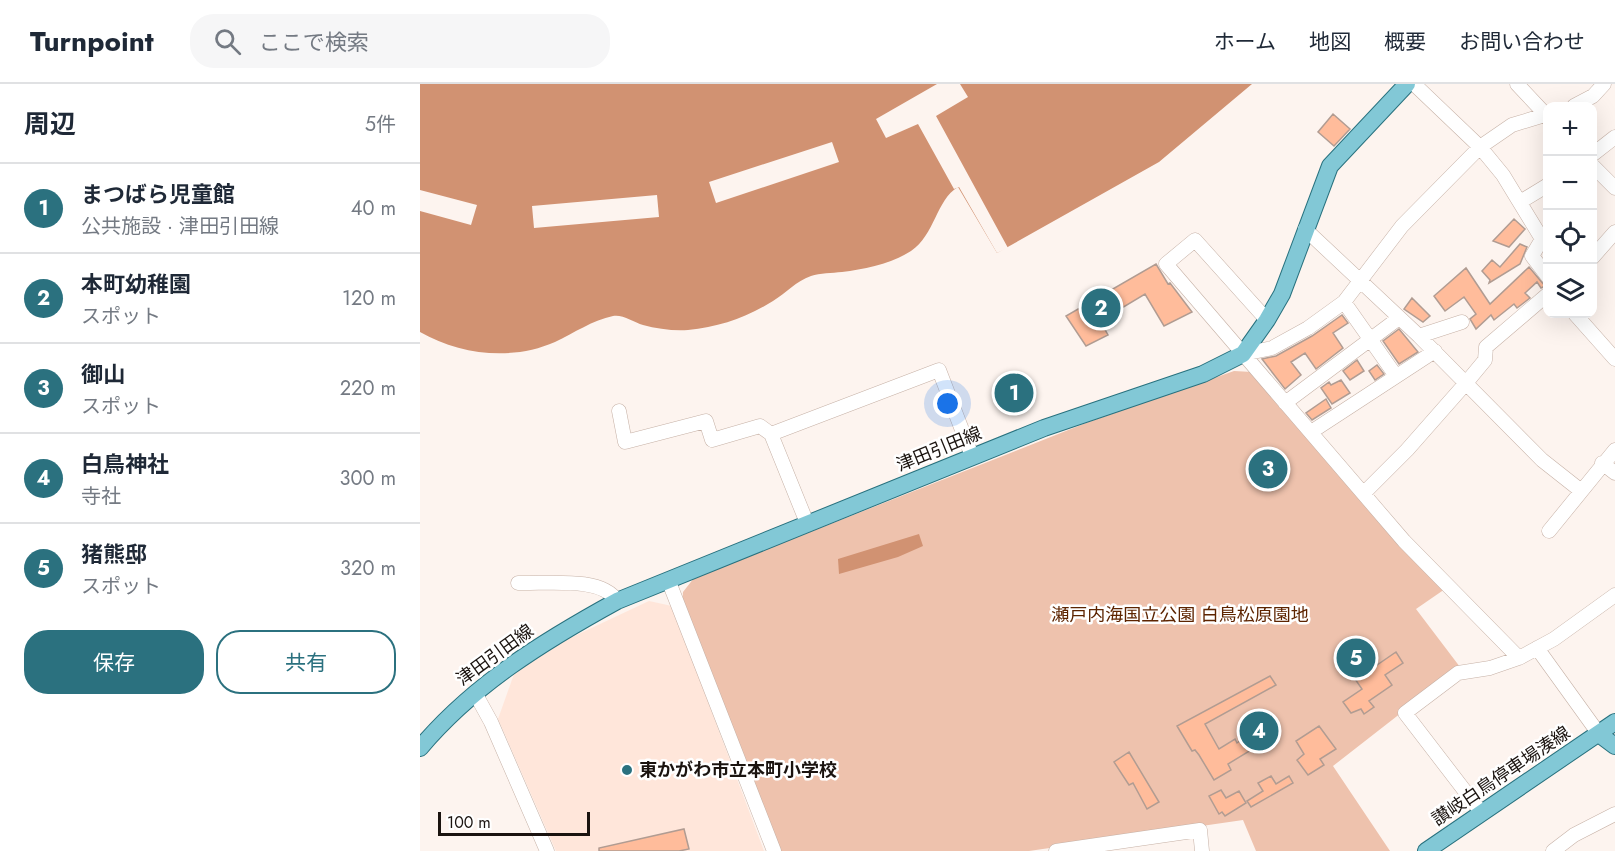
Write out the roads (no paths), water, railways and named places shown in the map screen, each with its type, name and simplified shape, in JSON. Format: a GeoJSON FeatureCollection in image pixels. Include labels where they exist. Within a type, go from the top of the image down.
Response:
{"type":"FeatureCollection","features":[{"type":"Feature","properties":{"kind":"main road","name":"津田引田線"},"geometry":{"type":"LineString","coordinates":[[420,748],[442,723],[474,693],[516,661],[559,633],[617,601],[669,582],[972,456],[1044,428],[1203,374],[1243,354],[1282,294],[1329,166],[1407,84]]}},
{"type":"Feature","properties":{"kind":"main road","name":"讃岐白鳥停車場湊線"},"geometry":{"type":"LineString","coordinates":[[1426,851],[1615,722]]}},
{"type":"Feature","properties":{"kind":"main road"},"geometry":{"type":"LineString","coordinates":[[1599,734],[1615,746]]}},
{"type":"Feature","properties":{"kind":"street"},"geometry":{"type":"LineString","coordinates":[[1414,84],[1480,147],[1503,175],[1542,239],[1532,256],[1543,270]]}},
{"type":"Feature","properties":{"kind":"street"},"geometry":{"type":"LineString","coordinates":[[1517,84],[1543,111]]}},
{"type":"Feature","properties":{"kind":"street"},"geometry":{"type":"LineString","coordinates":[[1582,102],[1593,96],[1604,84]]}},
{"type":"Feature","properties":{"kind":"street"},"geometry":{"type":"LineString","coordinates":[[1243,354],[1272,348],[1308,328],[1344,302],[1402,226],[1480,147],[1496,133],[1512,125],[1543,116]]}},
{"type":"Feature","properties":{"kind":"street"},"geometry":{"type":"LineString","coordinates":[[1597,152],[1615,137]]}},
{"type":"Feature","properties":{"kind":"street"},"geometry":{"type":"LineString","coordinates":[[1597,169],[1615,188]]}},
{"type":"Feature","properties":{"kind":"street"},"geometry":{"type":"LineString","coordinates":[[1520,202],[1543,188]]}},
{"type":"Feature","properties":{"kind":"street"},"geometry":{"type":"LineString","coordinates":[[1305,229],[1435,351],[1542,460],[1580,490]]}},
{"type":"Feature","properties":{"kind":"street"},"geometry":{"type":"LineString","coordinates":[[1597,253],[1615,232]]}},
{"type":"Feature","properties":{"kind":"street"},"geometry":{"type":"LineString","coordinates":[[1267,320],[1195,240],[1166,264],[1404,541],[1519,658]]}},
{"type":"Feature","properties":{"kind":"street"},"geometry":{"type":"LineString","coordinates":[[1364,493],[1407,450],[1466,383],[1485,360],[1486,347],[1543,298]]}},
{"type":"Feature","properties":{"kind":"street"},"geometry":{"type":"LineString","coordinates":[[1344,302],[1396,376]]}},
{"type":"Feature","properties":{"kind":"street"},"geometry":{"type":"LineString","coordinates":[[1285,403],[1399,318]]}},
{"type":"Feature","properties":{"kind":"street"},"geometry":{"type":"LineString","coordinates":[[1579,318],[1615,359]]}},
{"type":"Feature","properties":{"kind":"street"},"geometry":{"type":"LineString","coordinates":[[1419,336],[1462,322]]}},
{"type":"Feature","properties":{"kind":"street"},"geometry":{"type":"LineString","coordinates":[[1311,432],[1435,351]]}},
{"type":"Feature","properties":{"kind":"street"},"geometry":{"type":"LineString","coordinates":[[771,434],[939,370],[972,456]]}},
{"type":"Feature","properties":{"kind":"street"},"geometry":{"type":"LineString","coordinates":[[619,411],[625,442],[706,421],[712,440],[760,426],[771,434],[807,523]]}},
{"type":"Feature","properties":{"kind":"street"},"geometry":{"type":"LineString","coordinates":[[1549,531],[1580,490],[1615,450]]}},
{"type":"Feature","properties":{"kind":"street"},"geometry":{"type":"LineString","coordinates":[[1602,464],[1615,473]]}},
{"type":"Feature","properties":{"kind":"street"},"geometry":{"type":"LineString","coordinates":[[669,582],[774,851]]}},
{"type":"Feature","properties":{"kind":"street"},"geometry":{"type":"LineString","coordinates":[[518,583],[592,585],[611,592],[617,601]]}},
{"type":"Feature","properties":{"kind":"street"},"geometry":{"type":"LineString","coordinates":[[1481,812],[1405,713],[1458,673],[1490,668],[1519,658],[1615,595]]}},
{"type":"Feature","properties":{"kind":"street"},"geometry":{"type":"LineString","coordinates":[[1537,648],[1599,734]]}},
{"type":"Feature","properties":{"kind":"street"},"geometry":{"type":"LineString","coordinates":[[474,693],[491,722],[548,851]]}},
{"type":"Feature","properties":{"kind":"street"},"geometry":{"type":"LineString","coordinates":[[1553,851],[1574,836],[1615,814]]}},
{"type":"Feature","properties":{"kind":"street"},"geometry":{"type":"LineString","coordinates":[[1056,851],[1200,830],[1202,851]]}},
{"type":"Feature","properties":{"kind":"place","name":"本町幼稚園"},"geometry":{"type":"Point","coordinates":[1101,308]}},
{"type":"Feature","properties":{"kind":"place","name":"まつばら児童館"},"geometry":{"type":"Point","coordinates":[1014,393]}},
{"type":"Feature","properties":{"kind":"place","name":"御山"},"geometry":{"type":"Point","coordinates":[1268,469]}},
{"type":"Feature","properties":{"kind":"place","name":"猪熊邸"},"geometry":{"type":"Point","coordinates":[1356,658]}},
{"type":"Feature","properties":{"kind":"place","name":"白鳥神社"},"geometry":{"type":"Point","coordinates":[1259,731]}},
{"type":"Feature","properties":{"kind":"place","name":"東かがわ市立本町小学校"},"geometry":{"type":"Point","coordinates":[627,770]}},
{"type":"Feature","properties":{"kind":"park label","name":"瀬戸内海国立公園 白鳥松原園地"},"geometry":{"type":"Point","coordinates":[1180,615]}}]}
